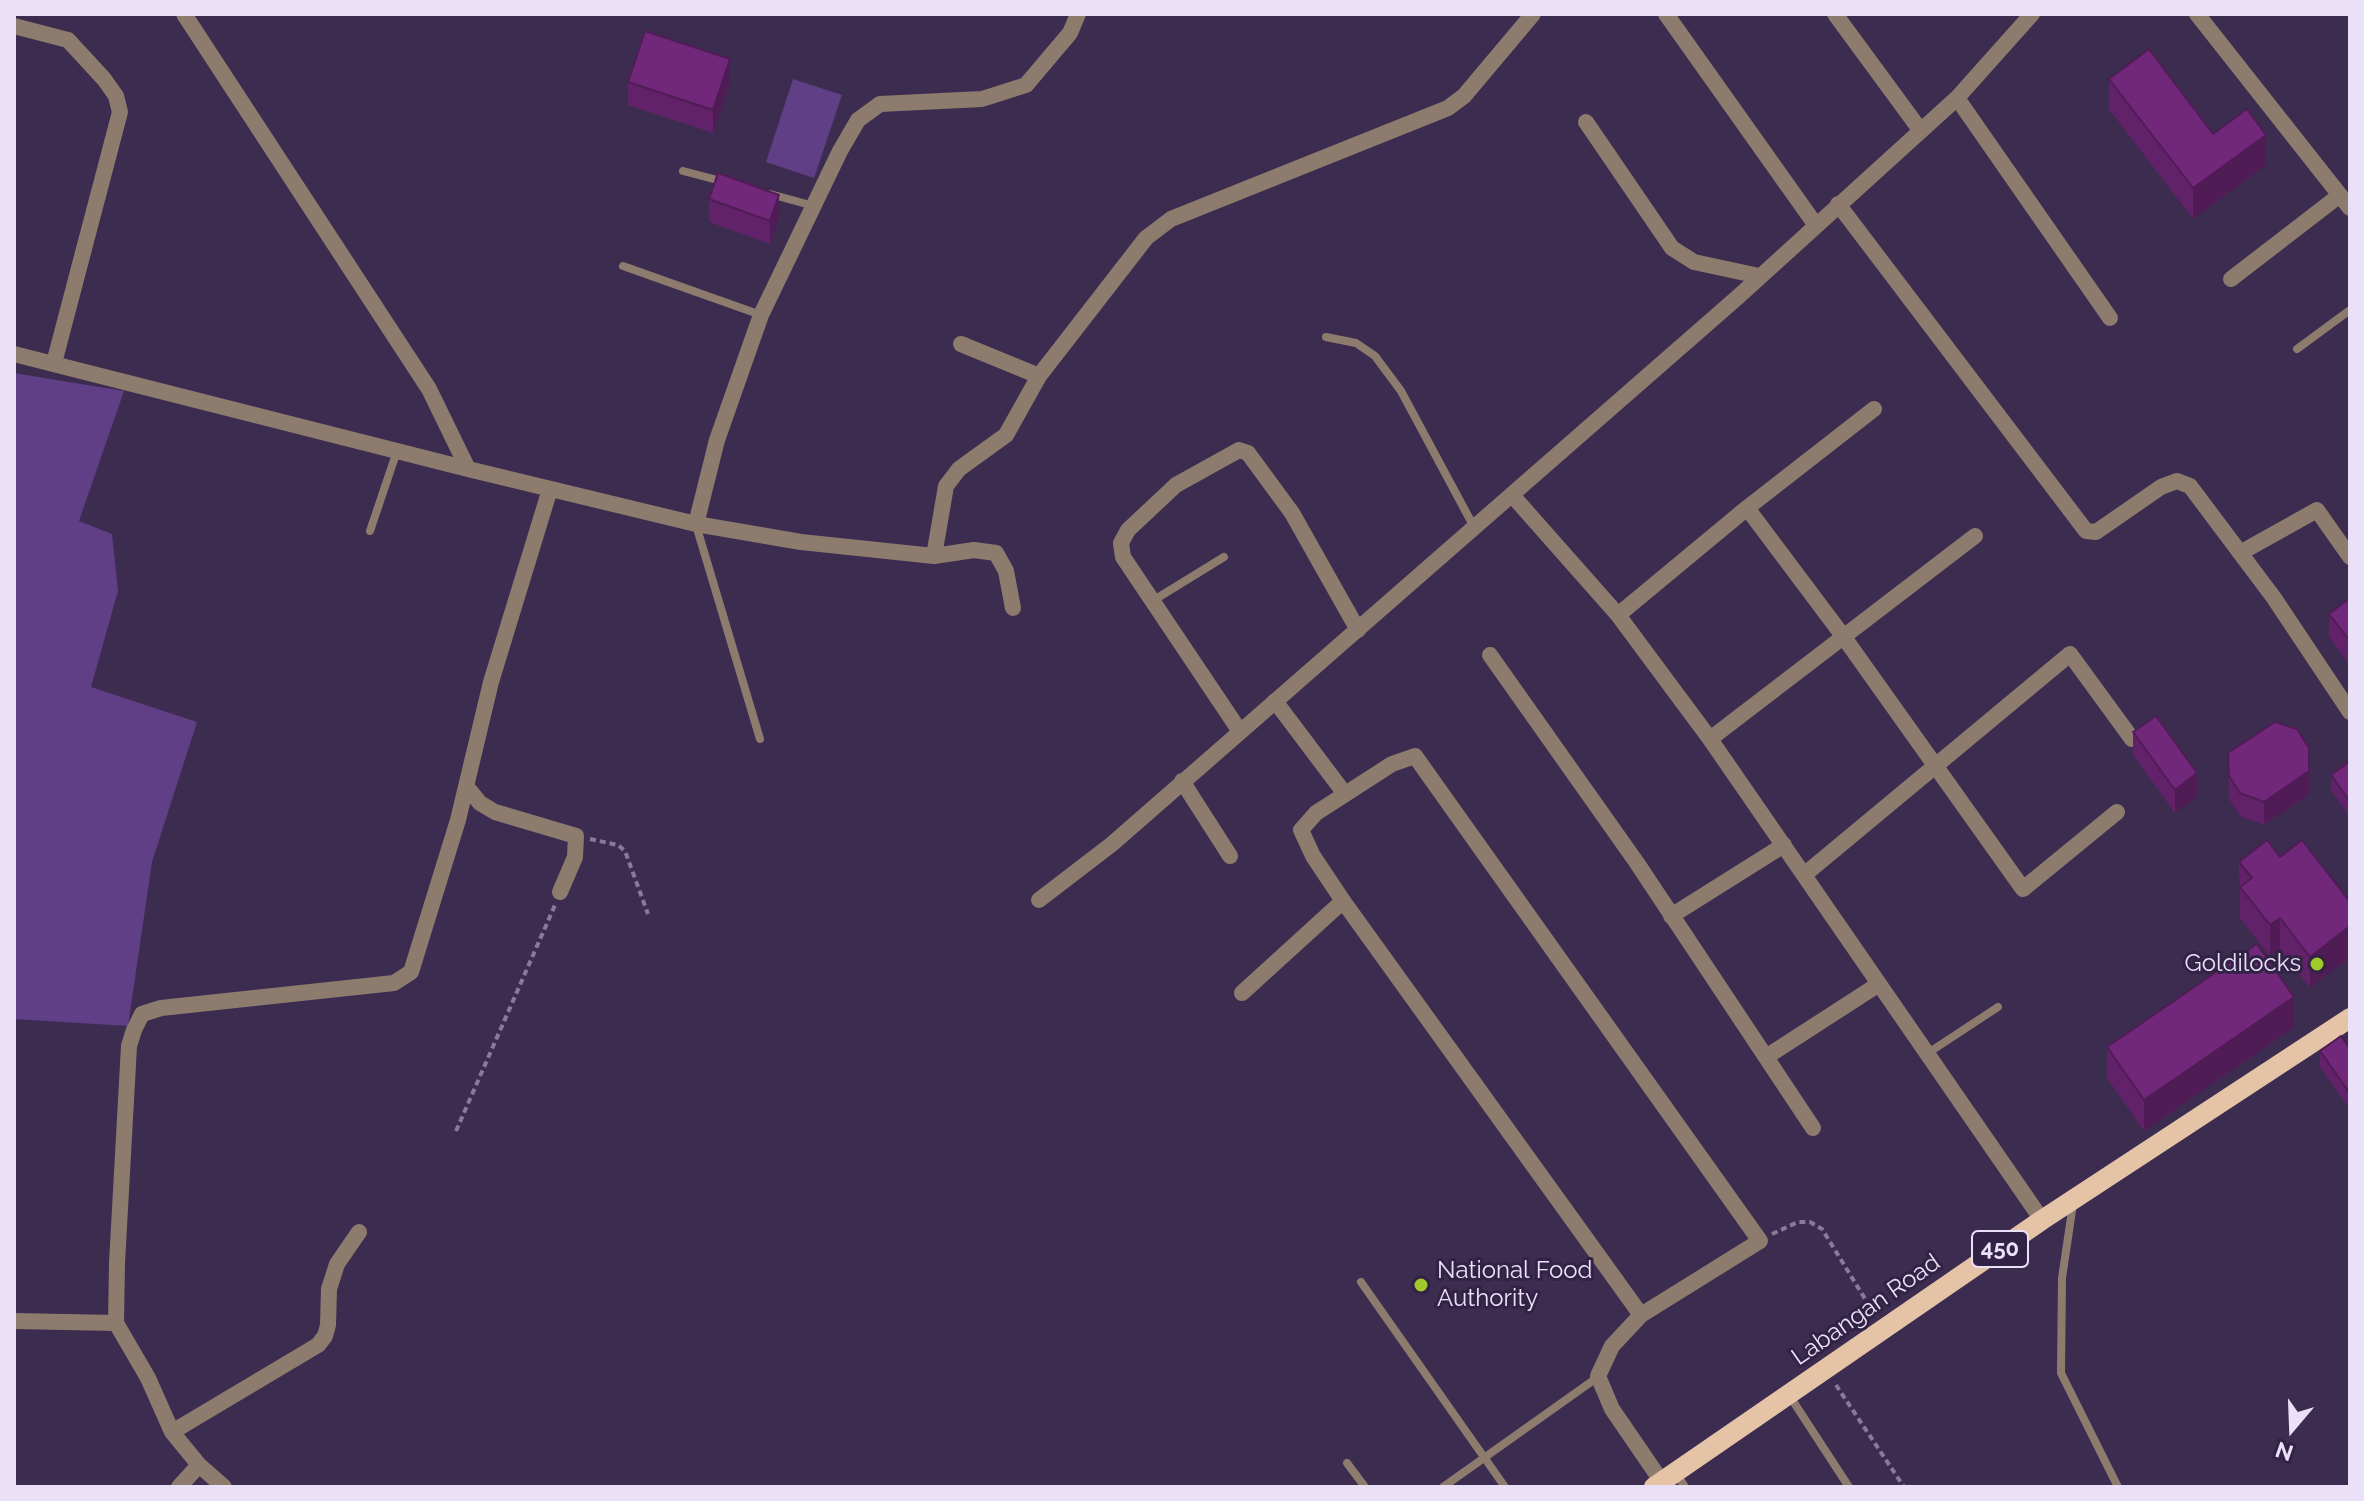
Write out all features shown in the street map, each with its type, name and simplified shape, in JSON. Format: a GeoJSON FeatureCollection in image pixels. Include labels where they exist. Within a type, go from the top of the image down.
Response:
{"type":"FeatureCollection","features":[{"type":"Feature","properties":{"kind":"main road","name":"Labangan Road"},"geometry":{"type":"LineString","coordinates":[[1669,1482],[1883,1328],[2350,1018]]}},
{"type":"Feature","properties":{"kind":"street"},"geometry":{"type":"LineString","coordinates":[[184,14],[429,389],[468,469]]}},
{"type":"Feature","properties":{"kind":"street"},"geometry":{"type":"LineString","coordinates":[[696,524],[717,440],[761,315],[858,120],[880,104],[982,99],[1026,85],[1070,33],[1078,14]]}},
{"type":"Feature","properties":{"kind":"street"},"geometry":{"type":"LineString","coordinates":[[934,556],[946,486],[959,469],[1006,435],[1039,376],[1146,238],[1171,219],[1448,108],[1464,96],[1533,14]]}},
{"type":"Feature","properties":{"kind":"street"},"geometry":{"type":"LineString","coordinates":[[1666,14],[1815,224]]}},
{"type":"Feature","properties":{"kind":"street"},"geometry":{"type":"LineString","coordinates":[[1835,14],[1921,131]]}},
{"type":"Feature","properties":{"kind":"street"},"geometry":{"type":"LineString","coordinates":[[1039,900],[1112,844],[1759,276],[1957,98],[2032,14]]}},
{"type":"Feature","properties":{"kind":"street"},"geometry":{"type":"LineString","coordinates":[[2197,14],[2345,202],[2231,279]]}},
{"type":"Feature","properties":{"kind":"street"},"geometry":{"type":"LineString","coordinates":[[14,26],[68,40],[104,79],[116,96],[120,112],[54,363]]}},
{"type":"Feature","properties":{"kind":"street"},"geometry":{"type":"LineString","coordinates":[[1957,98],[2110,318]]}},
{"type":"Feature","properties":{"kind":"street"},"geometry":{"type":"LineString","coordinates":[[1586,122],[1672,248],[1694,262],[1759,276]]}},
{"type":"Feature","properties":{"kind":"street"},"geometry":{"type":"LineString","coordinates":[[1838,204],[2086,531],[2096,532],[2161,487],[2177,481],[2190,486],[2274,598],[2350,712]]}},
{"type":"Feature","properties":{"kind":"street"},"geometry":{"type":"LineString","coordinates":[[961,344],[1039,376]]}},
{"type":"Feature","properties":{"kind":"street"},"geometry":{"type":"LineString","coordinates":[[14,354],[696,524],[801,542],[934,556],[974,550],[996,553],[1006,571],[1013,608]]}},
{"type":"Feature","properties":{"kind":"street"},"geometry":{"type":"LineString","coordinates":[[1618,615],[1747,508],[1874,409]]}},
{"type":"Feature","properties":{"kind":"street"},"geometry":{"type":"LineString","coordinates":[[1239,730],[1123,557],[1121,543],[1128,530],[1176,485],[1239,450],[1248,453],[1292,513],[1358,630]]}},
{"type":"Feature","properties":{"kind":"street"},"geometry":{"type":"LineString","coordinates":[[224,1487],[199,1465],[172,1432],[148,1378],[116,1323],[129,1046],[142,1014],[161,1008],[394,983],[411,972],[466,786],[491,682],[550,489]]}},
{"type":"Feature","properties":{"kind":"street"},"geometry":{"type":"LineString","coordinates":[[1512,495],[1618,615],[1710,739],[2042,1220]]}},
{"type":"Feature","properties":{"kind":"street"},"geometry":{"type":"LineString","coordinates":[[1747,508],[1843,636],[2023,889],[2117,812]]}},
{"type":"Feature","properties":{"kind":"street"},"geometry":{"type":"LineString","coordinates":[[2240,553],[2317,510],[2350,557]]}},
{"type":"Feature","properties":{"kind":"street"},"geometry":{"type":"LineString","coordinates":[[1710,739],[1975,536]]}},
{"type":"Feature","properties":{"kind":"street"},"geometry":{"type":"LineString","coordinates":[[1804,875],[2070,654],[2132,739]]}},
{"type":"Feature","properties":{"kind":"street"},"geometry":{"type":"LineString","coordinates":[[1490,655],[1637,863],[1813,1128]]}},
{"type":"Feature","properties":{"kind":"street"},"geometry":{"type":"LineString","coordinates":[[1275,701],[1345,794]]}},
{"type":"Feature","properties":{"kind":"street"},"geometry":{"type":"LineString","coordinates":[[1641,1315],[1343,901],[1313,856],[1301,830],[1316,813],[1392,764],[1415,756],[1760,1241],[1641,1315],[1612,1346],[1598,1376],[1612,1409],[1669,1482]]}},
{"type":"Feature","properties":{"kind":"street"},"geometry":{"type":"LineString","coordinates":[[1182,781],[1230,856]]}},
{"type":"Feature","properties":{"kind":"street"},"geometry":{"type":"LineString","coordinates":[[466,786],[480,803],[495,812],[576,836],[578,846],[575,857],[560,892]]}},
{"type":"Feature","properties":{"kind":"street"},"geometry":{"type":"LineString","coordinates":[[1671,916],[1784,845]]}},
{"type":"Feature","properties":{"kind":"street"},"geometry":{"type":"LineString","coordinates":[[1242,993],[1343,901]]}},
{"type":"Feature","properties":{"kind":"street"},"geometry":{"type":"LineString","coordinates":[[1766,1057],[1879,984]]}},
{"type":"Feature","properties":{"kind":"street"},"geometry":{"type":"LineString","coordinates":[[172,1432],[318,1345],[328,1325],[329,1289],[337,1264],[359,1232]]}},
{"type":"Feature","properties":{"kind":"street"},"geometry":{"type":"LineString","coordinates":[[14,1321],[116,1323]]}},
{"type":"Feature","properties":{"kind":"street"},"geometry":{"type":"LineString","coordinates":[[179,1487],[199,1465]]}},
{"type":"Feature","properties":{"kind":"lane"},"geometry":{"type":"LineString","coordinates":[[683,171],[741,187]]}},
{"type":"Feature","properties":{"kind":"lane"},"geometry":{"type":"LineString","coordinates":[[756,191],[815,206]]}},
{"type":"Feature","properties":{"kind":"lane"},"geometry":{"type":"LineString","coordinates":[[623,266],[761,315]]}},
{"type":"Feature","properties":{"kind":"lane"},"geometry":{"type":"LineString","coordinates":[[2297,349],[2350,310]]}},
{"type":"Feature","properties":{"kind":"lane"},"geometry":{"type":"LineString","coordinates":[[1326,337],[1356,343],[1375,356],[1401,391],[1474,528]]}},
{"type":"Feature","properties":{"kind":"lane"},"geometry":{"type":"LineString","coordinates":[[370,531],[397,451]]}},
{"type":"Feature","properties":{"kind":"lane"},"geometry":{"type":"LineString","coordinates":[[696,524],[760,739]]}},
{"type":"Feature","properties":{"kind":"lane"},"geometry":{"type":"LineString","coordinates":[[1154,600],[1224,557]]}},
{"type":"Feature","properties":{"kind":"lane"},"geometry":{"type":"LineString","coordinates":[[1928,1053],[1998,1007]]}},
{"type":"Feature","properties":{"kind":"lane"},"geometry":{"type":"LineString","coordinates":[[2074,1199],[2062,1278],[2061,1373],[2118,1487]]}},
{"type":"Feature","properties":{"kind":"lane"},"geometry":{"type":"LineString","coordinates":[[1361,1282],[1505,1487]]}},
{"type":"Feature","properties":{"kind":"lane"},"geometry":{"type":"LineString","coordinates":[[1443,1487],[1598,1376]]}},
{"type":"Feature","properties":{"kind":"lane"},"geometry":{"type":"LineString","coordinates":[[1789,1395],[1849,1487]]}},
{"type":"Feature","properties":{"kind":"lane"},"geometry":{"type":"LineString","coordinates":[[1347,1463],[1365,1487]]}},
{"type":"Feature","properties":{"kind":"path"},"geometry":{"type":"LineString","coordinates":[[576,836],[618,845],[625,851],[648,914]]}},
{"type":"Feature","properties":{"kind":"path"},"geometry":{"type":"LineString","coordinates":[[456,1131],[560,892]]}},
{"type":"Feature","properties":{"kind":"path"},"geometry":{"type":"LineString","coordinates":[[1760,1241],[1798,1222],[1810,1222],[1822,1229],[1883,1328]]}},
{"type":"Feature","properties":{"kind":"path"},"geometry":{"type":"LineString","coordinates":[[1826,1370],[1904,1487]]}},
{"type":"Feature","properties":{"kind":"shaded area"},"geometry":{"type":"Polygon","coordinates":[[[793,79],[842,95],[814,178],[766,162],[793,79]]]}},
{"type":"Feature","properties":{"kind":"shaded area"},"geometry":{"type":"Polygon","coordinates":[[[14,373],[124,391],[79,521],[112,534],[118,591],[91,687],[197,722],[152,862],[128,1026],[14,1019],[14,373]]]}},
{"type":"Feature","properties":{"kind":"building"},"geometry":{"type":"Polygon","coordinates":[[[645,31],[730,59],[713,110],[628,82],[645,31]]]}},
{"type":"Feature","properties":{"kind":"building"},"geometry":{"type":"Polygon","coordinates":[[[2149,49],[2213,134],[2247,109],[2266,135],[2193,188],[2109,79],[2149,49]]]}},
{"type":"Feature","properties":{"kind":"building"},"geometry":{"type":"Polygon","coordinates":[[[718,173],[779,195],[770,221],[709,199],[718,173]]]}},
{"type":"Feature","properties":{"kind":"building"},"geometry":{"type":"Polygon","coordinates":[[[2350,598],[2350,641],[2329,614],[2350,598]]]}},
{"type":"Feature","properties":{"kind":"building"},"geometry":{"type":"Polygon","coordinates":[[[2156,716],[2197,773],[2175,790],[2133,732],[2156,716]]]}},
{"type":"Feature","properties":{"kind":"building"},"geometry":{"type":"Polygon","coordinates":[[[2275,722],[2297,729],[2309,748],[2309,771],[2264,802],[2240,793],[2229,776],[2228,753],[2275,722]]]}},
{"type":"Feature","properties":{"kind":"building"},"geometry":{"type":"Polygon","coordinates":[[[2350,761],[2350,802],[2331,775],[2350,761]]]}},
{"type":"Feature","properties":{"kind":"building"},"geometry":{"type":"Polygon","coordinates":[[[2267,840],[2280,857],[2302,840],[2350,902],[2350,926],[2310,957],[2280,918],[2270,925],[2240,887],[2252,878],[2239,862],[2267,840]]]}},
{"type":"Feature","properties":{"kind":"building"},"geometry":{"type":"Polygon","coordinates":[[[2257,944],[2294,997],[2144,1100],[2107,1047],[2257,944]]]}},
{"type":"Feature","properties":{"kind":"building"},"geometry":{"type":"Polygon","coordinates":[[[2341,1036],[2350,1049],[2349,1092],[2320,1051],[2341,1036]]]}},
{"type":"Feature","properties":{"kind":"place","name":"Goldilocks"},"geometry":{"type":"Point","coordinates":[2317,964]}},
{"type":"Feature","properties":{"kind":"place","name":"National Food Authority"},"geometry":{"type":"Point","coordinates":[1421,1285]}}]}
